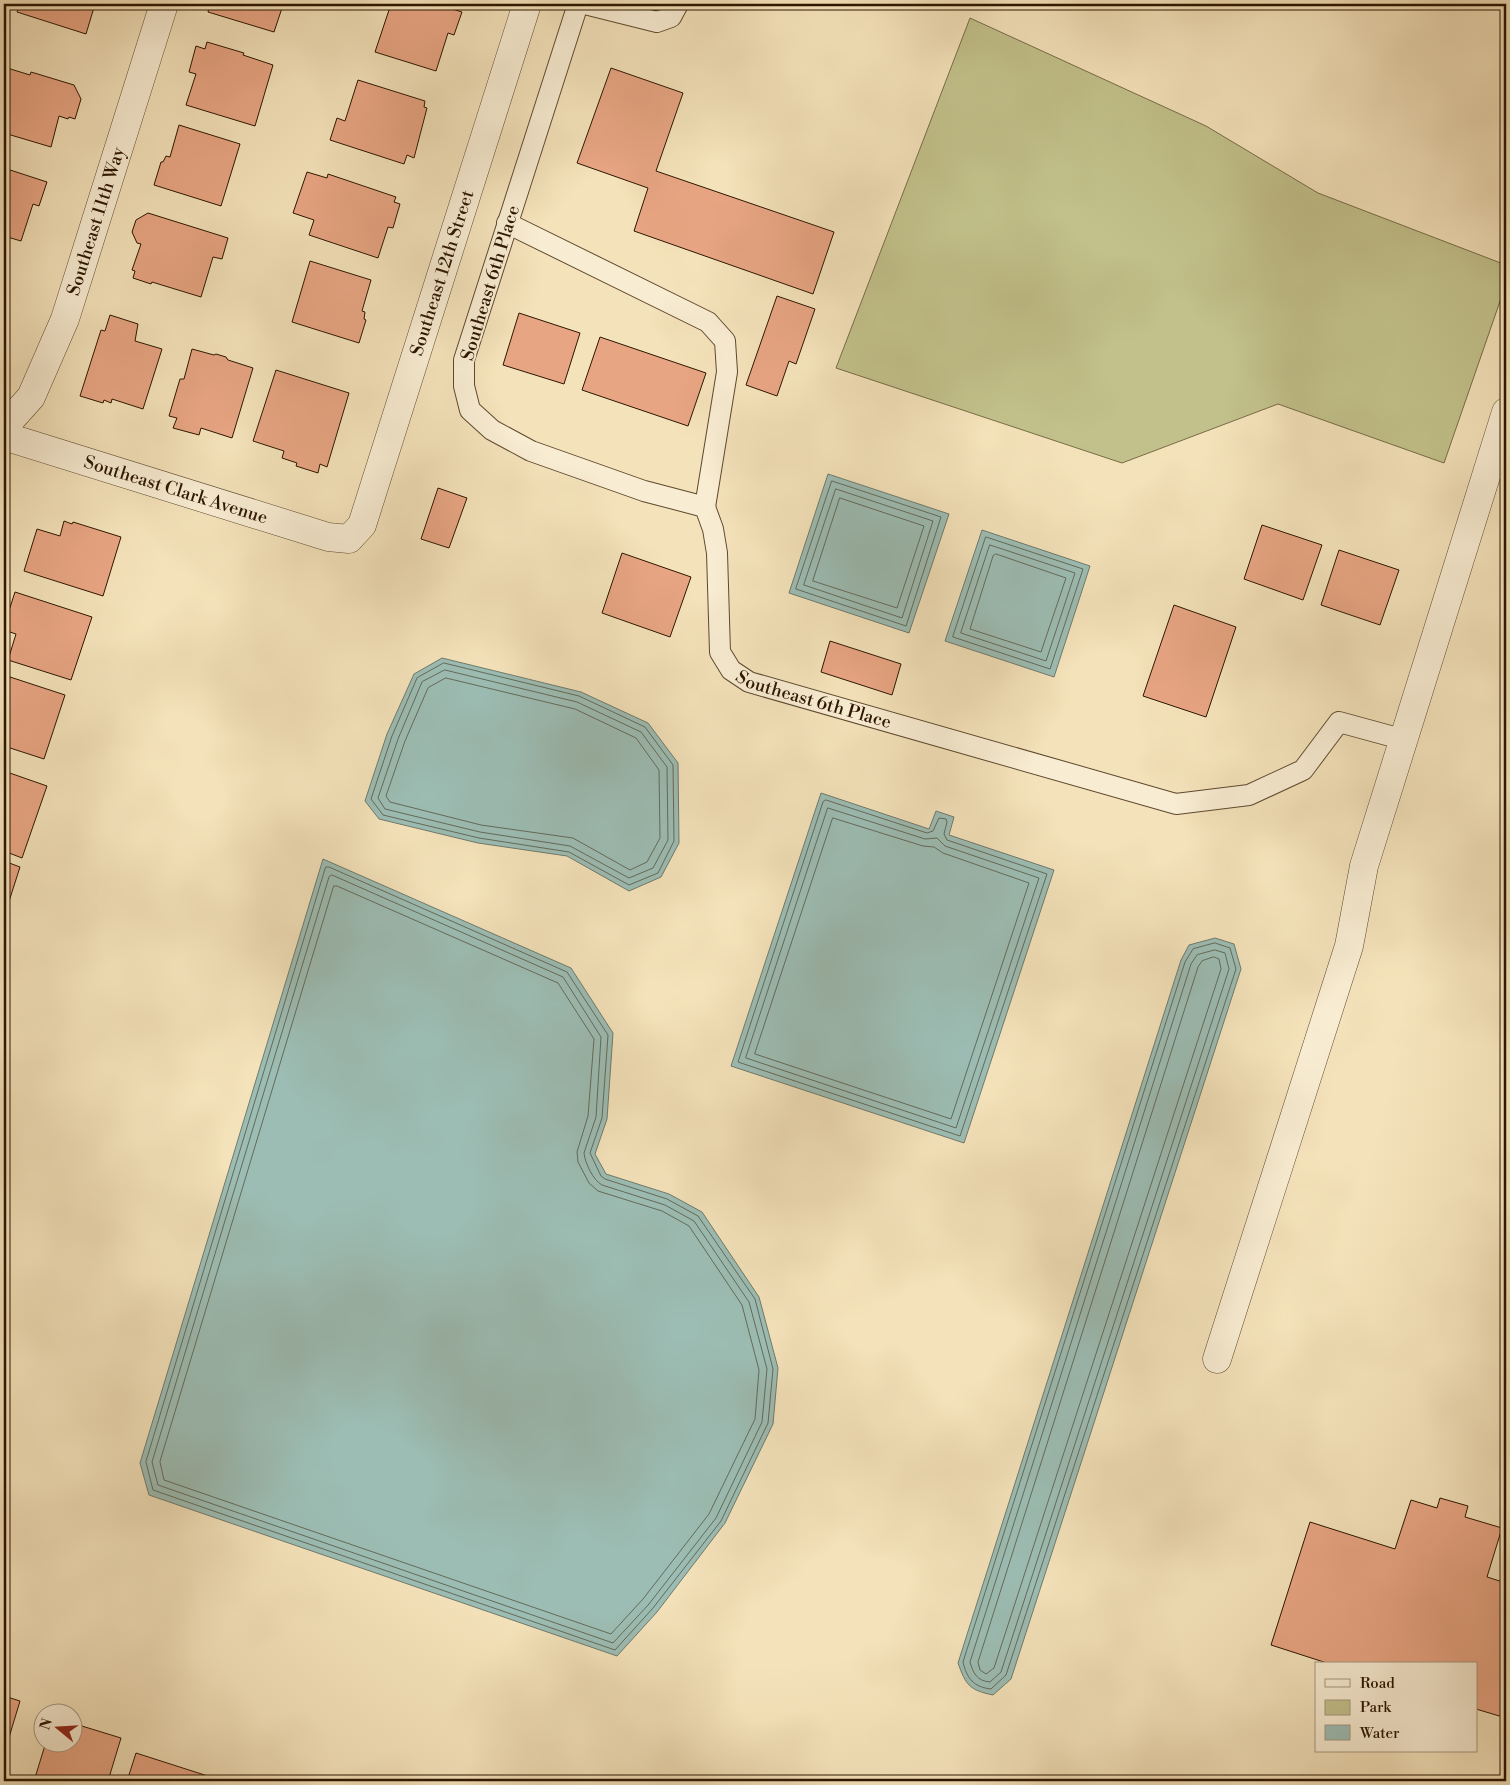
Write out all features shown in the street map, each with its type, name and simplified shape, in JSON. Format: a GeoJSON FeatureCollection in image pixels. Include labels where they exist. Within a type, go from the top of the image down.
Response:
{"type":"FeatureCollection","features":[{"type":"Feature","properties":{"kind":"street","name":"Southeast 11th Way"},"geometry":{"type":"LineString","coordinates":[[4,427],[31,397],[65,319],[164,4]]}},
{"type":"Feature","properties":{"kind":"street","name":"Southeast 12th Street"},"geometry":{"type":"LineString","coordinates":[[349,539],[362,525],[528,4]]}},
{"type":"Feature","properties":{"kind":"street"},"geometry":{"type":"LineString","coordinates":[[1218,1359],[1348,946],[1364,866],[1506,412]]}},
{"type":"Feature","properties":{"kind":"street","name":"Southeast Clark Avenue"},"geometry":{"type":"LineString","coordinates":[[4,436],[328,537],[349,539]]}},
{"type":"Feature","properties":{"kind":"lane","name":"Southeast 6th Place"},"geometry":{"type":"LineString","coordinates":[[578,4],[464,360],[464,386],[470,410],[492,430],[531,451],[644,491],[705,507],[713,529],[717,553],[720,652],[731,670],[748,682],[1176,804],[1249,795],[1304,770],[1339,722],[1404,740]]}},
{"type":"Feature","properties":{"kind":"lane"},"geometry":{"type":"LineString","coordinates":[[585,4],[658,22],[671,17],[678,4]]}},
{"type":"Feature","properties":{"kind":"lane"},"geometry":{"type":"LineString","coordinates":[[507,223],[708,322],[724,341],[727,372],[705,507]]}},
{"type":"Feature","properties":{"kind":"green space"},"geometry":{"type":"Polygon","coordinates":[[[970,18],[1206,126],[1318,193],[1506,265],[1506,284],[1444,463],[1278,404],[1122,463],[836,368],[970,18]]]}},
{"type":"Feature","properties":{"kind":"water"},"geometry":{"type":"Polygon","coordinates":[[[828,474],[949,514],[909,633],[789,593],[828,474]]]}},
{"type":"Feature","properties":{"kind":"water"},"geometry":{"type":"Polygon","coordinates":[[[982,530],[1090,566],[1054,677],[945,641],[982,530]]]}},
{"type":"Feature","properties":{"kind":"water"},"geometry":{"type":"Polygon","coordinates":[[[442,658],[581,692],[648,723],[678,763],[679,843],[661,877],[629,891],[567,856],[478,843],[379,819],[365,801],[387,734],[414,674],[442,658]]]}},
{"type":"Feature","properties":{"kind":"water"},"geometry":{"type":"Polygon","coordinates":[[[821,793],[929,829],[936,811],[954,817],[949,835],[1054,870],[964,1143],[731,1066],[821,793]]]}},
{"type":"Feature","properties":{"kind":"water"},"geometry":{"type":"Polygon","coordinates":[[[323,859],[571,968],[613,1033],[607,1119],[595,1154],[606,1174],[669,1194],[702,1212],[759,1297],[778,1368],[773,1424],[725,1523],[657,1612],[617,1656],[149,1495],[140,1463],[323,859]]]}},
{"type":"Feature","properties":{"kind":"water"},"geometry":{"type":"Polygon","coordinates":[[[1215,938],[1234,944],[1241,969],[1011,1679],[993,1695],[985,1693],[969,1685],[963,1677],[958,1663],[1181,960],[1189,945],[1215,938]]]}},
{"type":"Feature","properties":{"kind":"building"},"geometry":{"type":"Polygon","coordinates":[[[20,4],[95,4],[86,34],[17,12],[20,4]]]}},
{"type":"Feature","properties":{"kind":"building"},"geometry":{"type":"Polygon","coordinates":[[[210,4],[286,4],[284,9],[282,8],[274,32],[208,12],[210,4]]]}},
{"type":"Feature","properties":{"kind":"building"},"geometry":{"type":"Polygon","coordinates":[[[391,4],[437,4],[462,12],[454,35],[448,33],[436,71],[375,52],[391,4]]]}},
{"type":"Feature","properties":{"kind":"building"},"geometry":{"type":"Polygon","coordinates":[[[207,42],[244,53],[243,55],[273,65],[255,126],[186,105],[196,74],[189,72],[196,46],[205,49],[207,42]]]}},
{"type":"Feature","properties":{"kind":"building"},"geometry":{"type":"Polygon","coordinates":[[[4,67],[30,75],[31,72],[74,85],[81,99],[75,119],[59,116],[51,147],[4,133],[4,67]]]}},
{"type":"Feature","properties":{"kind":"building"},"geometry":{"type":"Polygon","coordinates":[[[611,68],[683,93],[656,171],[834,232],[813,294],[634,231],[648,188],[577,163],[611,68]]]}},
{"type":"Feature","properties":{"kind":"building"},"geometry":{"type":"Polygon","coordinates":[[[358,80],[425,101],[424,107],[427,108],[414,158],[407,155],[404,164],[330,140],[337,118],[345,121],[358,80]]]}},
{"type":"Feature","properties":{"kind":"building"},"geometry":{"type":"Polygon","coordinates":[[[179,125],[240,144],[221,206],[154,185],[161,162],[163,162],[166,156],[170,157],[179,125]]]}},
{"type":"Feature","properties":{"kind":"building"},"geometry":{"type":"Polygon","coordinates":[[[4,168],[47,182],[39,206],[33,204],[21,241],[4,236],[4,168]]]}},
{"type":"Feature","properties":{"kind":"building"},"geometry":{"type":"Polygon","coordinates":[[[307,172],[327,178],[328,174],[396,197],[394,202],[400,204],[393,228],[388,227],[378,258],[309,235],[314,220],[293,213],[307,172]]]}},
{"type":"Feature","properties":{"kind":"building"},"geometry":{"type":"Polygon","coordinates":[[[148,213],[228,238],[222,259],[213,257],[201,297],[133,278],[135,271],[132,270],[141,244],[137,243],[132,232],[136,220],[148,213]]]}},
{"type":"Feature","properties":{"kind":"building"},"geometry":{"type":"Polygon","coordinates":[[[310,261],[371,280],[362,311],[365,312],[364,319],[366,320],[359,343],[292,322],[310,261]]]}},
{"type":"Feature","properties":{"kind":"building"},"geometry":{"type":"Polygon","coordinates":[[[777,296],[815,309],[796,364],[789,361],[777,396],[746,385],[777,296]]]}},
{"type":"Feature","properties":{"kind":"building"},"geometry":{"type":"Polygon","coordinates":[[[519,313],[580,333],[564,384],[503,365],[519,313]]]}},
{"type":"Feature","properties":{"kind":"building"},"geometry":{"type":"Polygon","coordinates":[[[110,315],[138,324],[135,341],[162,349],[143,409],[112,399],[111,403],[104,400],[103,403],[80,396],[101,330],[105,331],[110,315]]]}},
{"type":"Feature","properties":{"kind":"building"},"geometry":{"type":"Polygon","coordinates":[[[600,337],[706,373],[688,426],[582,390],[600,337]]]}},
{"type":"Feature","properties":{"kind":"building"},"geometry":{"type":"Polygon","coordinates":[[[192,349],[226,357],[228,360],[253,368],[232,438],[201,428],[199,435],[173,428],[177,418],[169,416],[180,379],[184,379],[192,349]]]}},
{"type":"Feature","properties":{"kind":"building"},"geometry":{"type":"Polygon","coordinates":[[[276,370],[349,393],[327,467],[320,464],[318,473],[296,466],[297,463],[282,458],[284,451],[253,441],[276,370]]]}},
{"type":"Feature","properties":{"kind":"building"},"geometry":{"type":"Polygon","coordinates":[[[438,488],[467,498],[449,548],[421,539],[438,488]]]}},
{"type":"Feature","properties":{"kind":"building"},"geometry":{"type":"Polygon","coordinates":[[[64,521],[121,537],[103,596],[24,571],[37,529],[60,536],[64,521]]]}},
{"type":"Feature","properties":{"kind":"building"},"geometry":{"type":"Polygon","coordinates":[[[1262,525],[1322,545],[1303,600],[1244,579],[1262,525]]]}},
{"type":"Feature","properties":{"kind":"building"},"geometry":{"type":"Polygon","coordinates":[[[1339,550],[1399,570],[1380,625],[1321,605],[1339,550]]]}},
{"type":"Feature","properties":{"kind":"building"},"geometry":{"type":"Polygon","coordinates":[[[622,553],[691,577],[670,637],[602,613],[622,553]]]}},
{"type":"Feature","properties":{"kind":"building"},"geometry":{"type":"Polygon","coordinates":[[[15,592],[92,617],[71,680],[8,660],[16,634],[4,630],[4,626],[15,592]]]}},
{"type":"Feature","properties":{"kind":"building"},"geometry":{"type":"Polygon","coordinates":[[[1174,605],[1236,627],[1206,717],[1143,696],[1174,605]]]}},
{"type":"Feature","properties":{"kind":"building"},"geometry":{"type":"Polygon","coordinates":[[[830,641],[901,664],[892,695],[821,672],[830,641]]]}},
{"type":"Feature","properties":{"kind":"building"},"geometry":{"type":"Polygon","coordinates":[[[4,675],[65,695],[44,759],[4,746],[4,675]]]}},
{"type":"Feature","properties":{"kind":"building"},"geometry":{"type":"Polygon","coordinates":[[[4,771],[47,786],[22,858],[4,851],[4,771]]]}},
{"type":"Feature","properties":{"kind":"building"},"geometry":{"type":"Polygon","coordinates":[[[4,861],[20,867],[4,917],[4,861]]]}},
{"type":"Feature","properties":{"kind":"building"},"geometry":{"type":"Polygon","coordinates":[[[1440,1498],[1468,1506],[1465,1517],[1502,1528],[1487,1577],[1506,1583],[1506,1718],[1478,1710],[1478,1662],[1324,1662],[1271,1645],[1310,1522],[1395,1549],[1411,1500],[1437,1508],[1440,1498]]]}},
{"type":"Feature","properties":{"kind":"building"},"geometry":{"type":"Polygon","coordinates":[[[4,1696],[20,1701],[4,1754],[4,1696]]]}},
{"type":"Feature","properties":{"kind":"building"},"geometry":{"type":"Polygon","coordinates":[[[82,1726],[121,1738],[108,1781],[34,1781],[43,1752],[82,1752],[82,1726]]]}},
{"type":"Feature","properties":{"kind":"building"},"geometry":{"type":"Polygon","coordinates":[[[136,1753],[214,1778],[213,1781],[127,1781],[136,1753]]]}}]}
